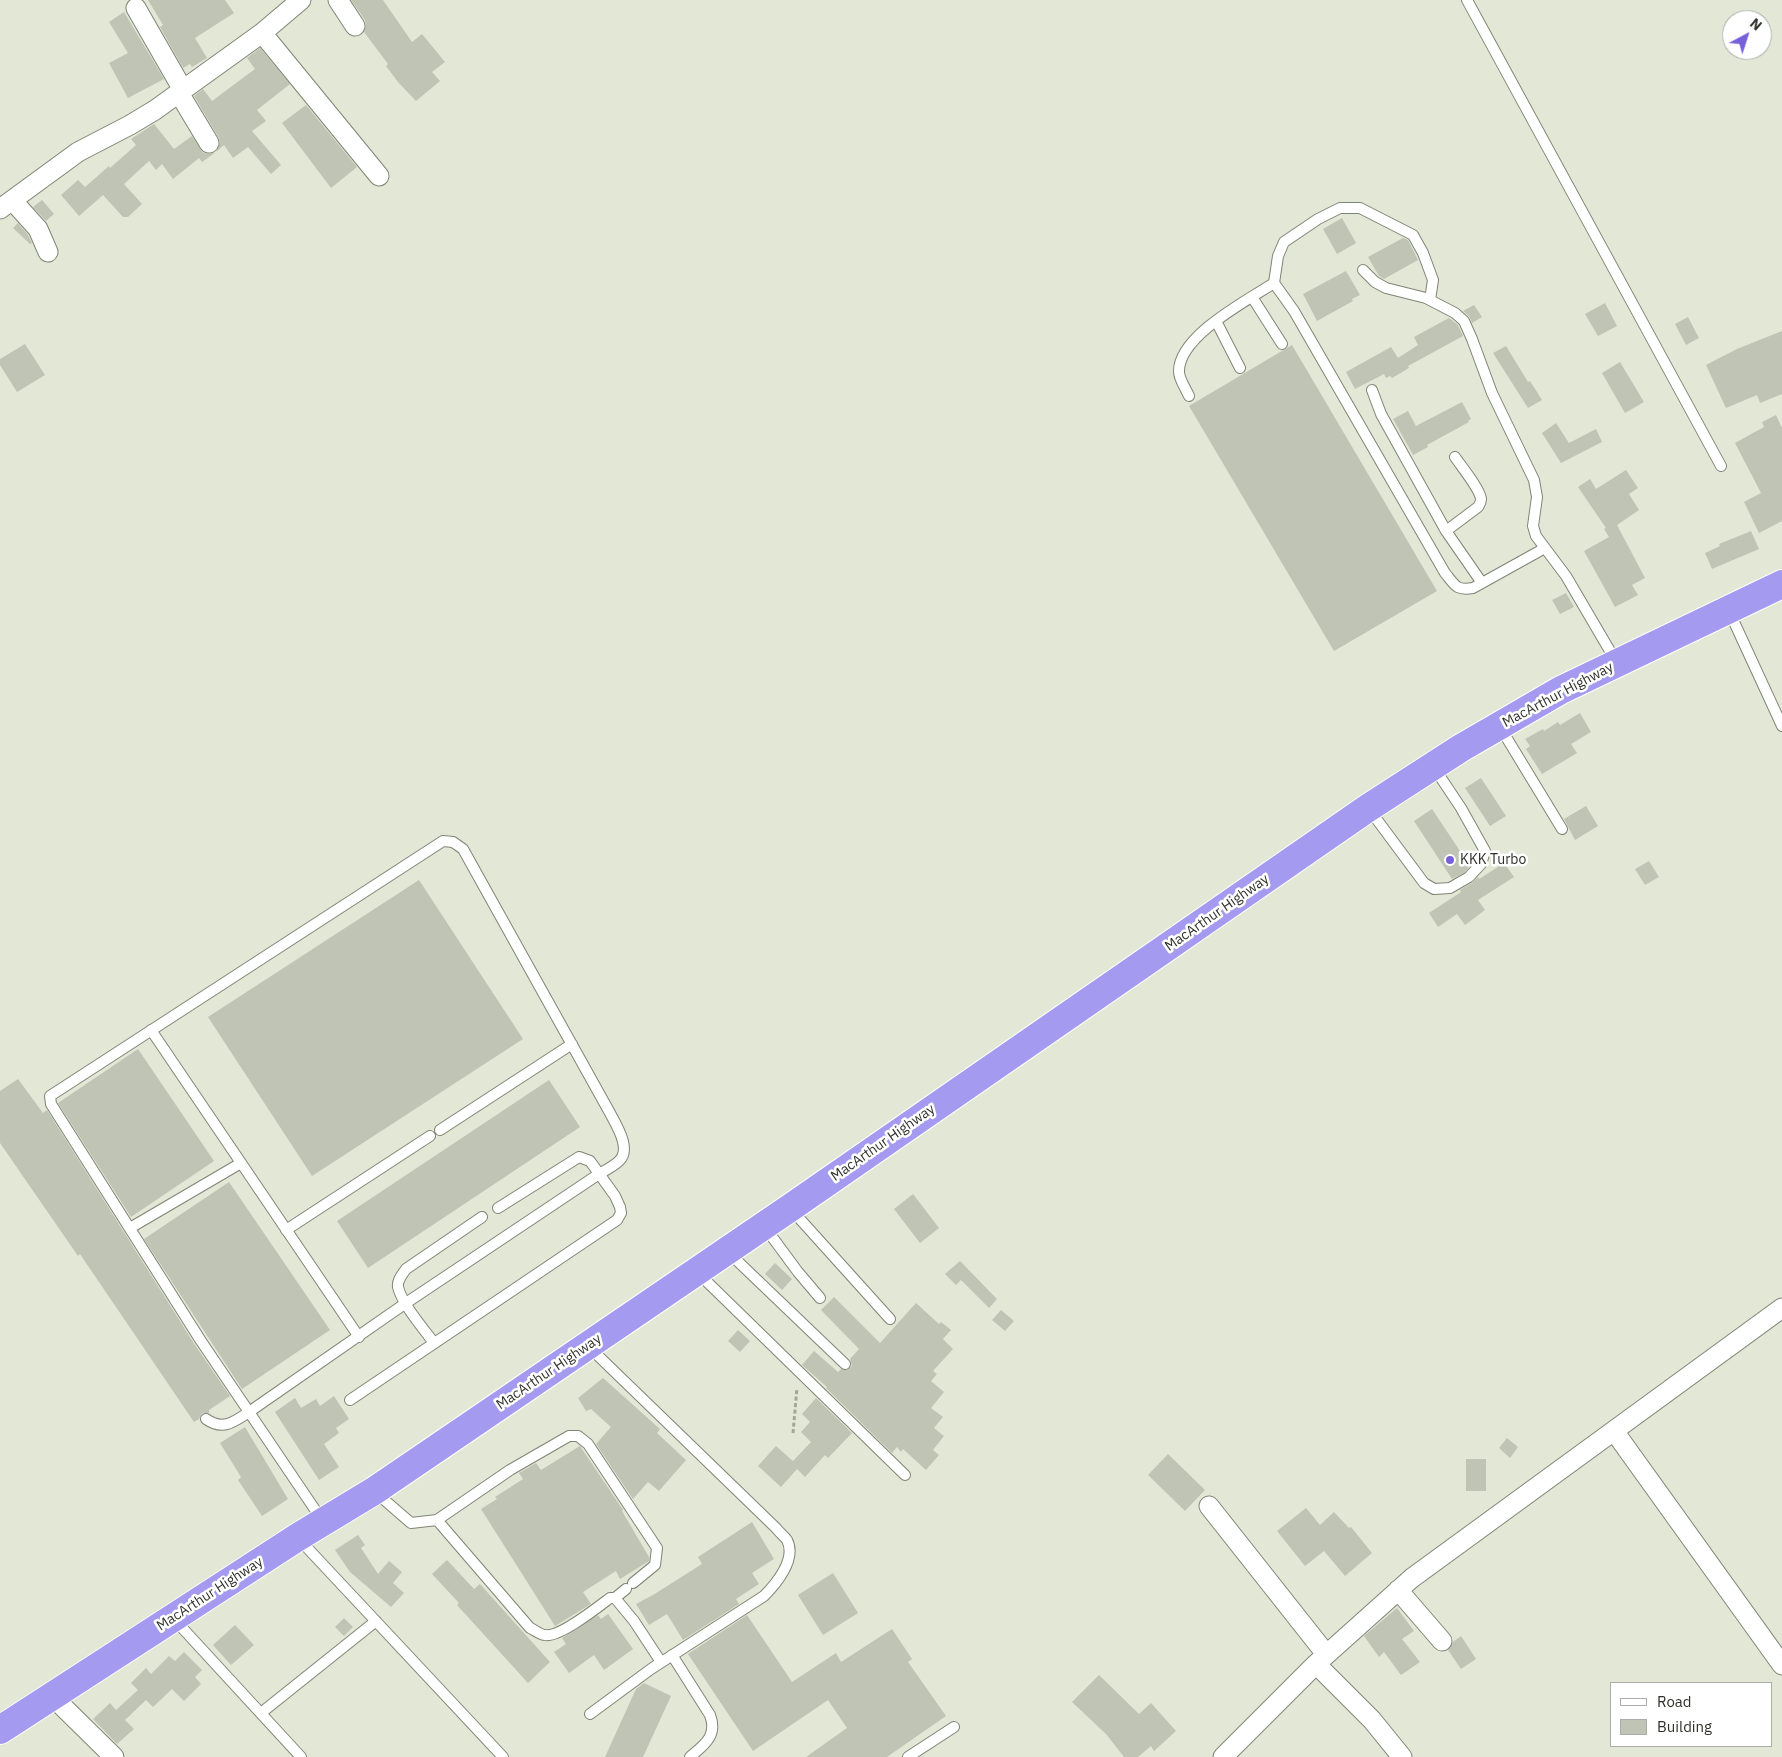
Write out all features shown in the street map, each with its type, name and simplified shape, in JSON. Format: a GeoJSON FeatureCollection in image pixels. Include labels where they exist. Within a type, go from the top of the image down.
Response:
{"type":"FeatureCollection","features":[{"type":"Feature","properties":{"kind":"highway","name":"MacArthur Highway"},"geometry":{"type":"LineString","coordinates":[[0,1730],[323,1521],[374,1491],[790,1208],[1368,808],[1433,766],[1561,690],[1782,584]]}},
{"type":"Feature","properties":{"kind":"street"},"geometry":{"type":"LineString","coordinates":[[48,252],[38,229],[6,204],[78,152],[130,125],[181,92],[262,34],[301,0]]}},
{"type":"Feature","properties":{"kind":"street"},"geometry":{"type":"LineString","coordinates":[[338,0],[355,26]]}},
{"type":"Feature","properties":{"kind":"street"},"geometry":{"type":"LineString","coordinates":[[136,8],[210,143]]}},
{"type":"Feature","properties":{"kind":"street"},"geometry":{"type":"LineString","coordinates":[[262,34],[380,176]]}},
{"type":"Feature","properties":{"kind":"street"},"geometry":{"type":"LineString","coordinates":[[1223,1757],[1321,1659],[1412,1578],[1782,1308]]}},
{"type":"Feature","properties":{"kind":"street"},"geometry":{"type":"LineString","coordinates":[[1614,1431],[1782,1665]]}},
{"type":"Feature","properties":{"kind":"street"},"geometry":{"type":"LineString","coordinates":[[1209,1506],[1321,1659],[1402,1757]]}},
{"type":"Feature","properties":{"kind":"street"},"geometry":{"type":"LineString","coordinates":[[1398,1590],[1442,1641]]}},
{"type":"Feature","properties":{"kind":"street"},"geometry":{"type":"LineString","coordinates":[[52,1696],[114,1757]]}},
{"type":"Feature","properties":{"kind":"lane"},"geometry":{"type":"LineString","coordinates":[[1467,0],[1721,466]]}},
{"type":"Feature","properties":{"kind":"lane"},"geometry":{"type":"LineString","coordinates":[[1430,300],[1432,280],[1423,252],[1412,235],[1360,208],[1340,208],[1318,219],[1284,242],[1278,256],[1274,282],[1294,311],[1445,573],[1457,587],[1463,590],[1473,588],[1545,548]]}},
{"type":"Feature","properties":{"kind":"lane"},"geometry":{"type":"LineString","coordinates":[[1363,270],[1375,282],[1386,288],[1430,300],[1464,321],[1492,393],[1534,480],[1538,497],[1533,526],[1536,536],[1566,576],[1618,664]]}},
{"type":"Feature","properties":{"kind":"lane"},"geometry":{"type":"LineString","coordinates":[[1189,396],[1179,372],[1182,360],[1193,340],[1216,321],[1274,282]]}},
{"type":"Feature","properties":{"kind":"lane"},"geometry":{"type":"LineString","coordinates":[[1252,297],[1282,344]]}},
{"type":"Feature","properties":{"kind":"lane"},"geometry":{"type":"LineString","coordinates":[[1216,321],[1240,368]]}},
{"type":"Feature","properties":{"kind":"lane"},"geometry":{"type":"LineString","coordinates":[[1372,390],[1382,414],[1446,531],[1482,582]]}},
{"type":"Feature","properties":{"kind":"lane"},"geometry":{"type":"LineString","coordinates":[[1446,531],[1478,506],[1481,498],[1455,457]]}},
{"type":"Feature","properties":{"kind":"lane"},"geometry":{"type":"LineString","coordinates":[[1728,610],[1782,726]]}},
{"type":"Feature","properties":{"kind":"lane"},"geometry":{"type":"LineString","coordinates":[[1500,726],[1562,829]]}},
{"type":"Feature","properties":{"kind":"lane"},"geometry":{"type":"LineString","coordinates":[[1368,808],[1424,883],[1434,889],[1450,888],[1469,877],[1481,864],[1485,851],[1461,808],[1433,766]]}},
{"type":"Feature","properties":{"kind":"lane"},"geometry":{"type":"LineString","coordinates":[[206,1419],[220,1426],[229,1424],[249,1412],[406,1303],[619,1161],[622,1157],[624,1151],[622,1138],[610,1113],[463,848],[453,842],[443,842],[50,1096],[51,1104],[201,1341],[249,1412],[323,1521]]}},
{"type":"Feature","properties":{"kind":"lane"},"geometry":{"type":"LineString","coordinates":[[151,1030],[359,1337]]}},
{"type":"Feature","properties":{"kind":"lane"},"geometry":{"type":"LineString","coordinates":[[440,1130],[572,1044]]}},
{"type":"Feature","properties":{"kind":"lane"},"geometry":{"type":"LineString","coordinates":[[286,1230],[430,1136]]}},
{"type":"Feature","properties":{"kind":"lane"},"geometry":{"type":"LineString","coordinates":[[350,1400],[616,1220],[621,1213],[615,1196],[590,1161],[579,1157],[498,1208]]}},
{"type":"Feature","properties":{"kind":"lane"},"geometry":{"type":"LineString","coordinates":[[130,1228],[241,1163]]}},
{"type":"Feature","properties":{"kind":"lane"},"geometry":{"type":"LineString","coordinates":[[790,1208],[890,1319]]}},
{"type":"Feature","properties":{"kind":"lane"},"geometry":{"type":"LineString","coordinates":[[434,1343],[406,1303],[398,1286],[399,1278],[406,1269],[482,1217]]}},
{"type":"Feature","properties":{"kind":"lane"},"geometry":{"type":"LineString","coordinates":[[764,1225],[798,1272],[820,1298]]}},
{"type":"Feature","properties":{"kind":"lane"},"geometry":{"type":"LineString","coordinates":[[727,1251],[845,1364]]}},
{"type":"Feature","properties":{"kind":"lane"},"geometry":{"type":"LineString","coordinates":[[696,1272],[905,1475]]}},
{"type":"Feature","properties":{"kind":"lane"},"geometry":{"type":"LineString","coordinates":[[588,1346],[788,1542],[788,1559],[784,1572],[764,1596],[661,1662],[590,1714]]}},
{"type":"Feature","properties":{"kind":"lane"},"geometry":{"type":"LineString","coordinates":[[374,1491],[411,1524],[437,1520],[510,1470],[569,1436],[578,1436],[588,1444],[657,1548],[656,1565],[615,1598],[610,1598],[556,1634],[545,1636],[530,1628],[437,1520]]}},
{"type":"Feature","properties":{"kind":"lane"},"geometry":{"type":"LineString","coordinates":[[298,1537],[503,1757]]}},
{"type":"Feature","properties":{"kind":"lane"},"geometry":{"type":"LineString","coordinates":[[615,1598],[634,1621],[661,1662]]}},
{"type":"Feature","properties":{"kind":"lane"},"geometry":{"type":"LineString","coordinates":[[173,1618],[301,1757]]}},
{"type":"Feature","properties":{"kind":"lane"},"geometry":{"type":"LineString","coordinates":[[261,1713],[376,1621]]}},
{"type":"Feature","properties":{"kind":"lane"},"geometry":{"type":"LineString","coordinates":[[672,1655],[710,1715],[713,1723],[713,1730],[709,1739],[690,1757]]}},
{"type":"Feature","properties":{"kind":"lane"},"geometry":{"type":"LineString","coordinates":[[908,1757],[954,1727]]}},
{"type":"Feature","properties":{"kind":"path"},"geometry":{"type":"LineString","coordinates":[[793,1434],[797,1390],[796,1370]]}},
{"type":"Feature","properties":{"kind":"building"},"geometry":{"type":"Polygon","coordinates":[[[148,0],[225,0],[234,13],[195,38],[207,58],[192,67],[190,64],[183,68],[160,27],[163,25],[148,0]]]}},
{"type":"Feature","properties":{"kind":"building"},"geometry":{"type":"Polygon","coordinates":[[[351,0],[383,0],[412,42],[422,34],[445,62],[432,72],[440,81],[416,101],[398,82],[386,66],[388,64],[364,32],[365,20],[351,0]]]}},
{"type":"Feature","properties":{"kind":"building"},"geometry":{"type":"Polygon","coordinates":[[[124,12],[164,79],[128,98],[109,63],[128,53],[109,22],[124,12]]]}},
{"type":"Feature","properties":{"kind":"building"},"geometry":{"type":"Polygon","coordinates":[[[260,48],[290,84],[257,110],[266,121],[252,131],[281,165],[271,174],[248,147],[233,158],[224,145],[216,152],[220,143],[219,138],[194,96],[203,89],[212,101],[255,69],[247,58],[260,48]]]}},
{"type":"Feature","properties":{"kind":"building"},"geometry":{"type":"Polygon","coordinates":[[[306,105],[357,167],[331,188],[282,123],[306,105]]]}},
{"type":"Feature","properties":{"kind":"building"},"geometry":{"type":"Polygon","coordinates":[[[154,124],[174,149],[192,136],[203,153],[215,153],[202,162],[199,158],[173,179],[162,164],[156,170],[149,161],[124,184],[142,204],[128,217],[123,217],[103,195],[79,216],[61,195],[78,180],[85,187],[109,166],[110,168],[136,145],[131,139],[154,124]]]}},
{"type":"Feature","properties":{"kind":"building"},"geometry":{"type":"Polygon","coordinates":[[[42,200],[54,214],[46,221],[33,207],[42,200]]]}},
{"type":"Feature","properties":{"kind":"building"},"geometry":{"type":"Polygon","coordinates":[[[1342,218],[1356,243],[1337,254],[1323,229],[1342,218]]]}},
{"type":"Feature","properties":{"kind":"building"},"geometry":{"type":"Polygon","coordinates":[[[18,223],[32,243],[30,244],[13,228],[18,223]]]}},
{"type":"Feature","properties":{"kind":"building"},"geometry":{"type":"Polygon","coordinates":[[[1403,238],[1408,240],[1418,260],[1384,279],[1379,276],[1368,257],[1403,238]]]}},
{"type":"Feature","properties":{"kind":"building"},"geometry":{"type":"Polygon","coordinates":[[[1346,271],[1360,295],[1352,299],[1353,301],[1317,321],[1303,294],[1346,271]]]}},
{"type":"Feature","properties":{"kind":"building"},"geometry":{"type":"Polygon","coordinates":[[[1605,303],[1617,326],[1598,336],[1585,314],[1605,303]]]}},
{"type":"Feature","properties":{"kind":"building"},"geometry":{"type":"Polygon","coordinates":[[[1474,305],[1482,317],[1472,323],[1469,316],[1463,311],[1474,305]]]}},
{"type":"Feature","properties":{"kind":"building"},"geometry":{"type":"Polygon","coordinates":[[[1688,317],[1699,338],[1686,345],[1675,324],[1688,317]]]}},
{"type":"Feature","properties":{"kind":"building"},"geometry":{"type":"Polygon","coordinates":[[[1449,318],[1458,325],[1463,336],[1408,366],[1409,368],[1392,378],[1390,376],[1386,378],[1384,374],[1355,389],[1346,372],[1391,347],[1398,358],[1418,345],[1414,337],[1449,318]]]}},
{"type":"Feature","properties":{"kind":"building"},"geometry":{"type":"Polygon","coordinates":[[[1782,331],[1782,394],[1760,403],[1757,395],[1726,408],[1706,365],[1737,349],[1782,331]]]}},
{"type":"Feature","properties":{"kind":"building"},"geometry":{"type":"Polygon","coordinates":[[[25,344],[45,375],[17,392],[0,365],[0,359],[25,344]]]}},
{"type":"Feature","properties":{"kind":"building"},"geometry":{"type":"Polygon","coordinates":[[[1292,345],[1437,591],[1334,651],[1189,406],[1292,345]]]}},
{"type":"Feature","properties":{"kind":"building"},"geometry":{"type":"Polygon","coordinates":[[[1506,346],[1528,382],[1530,381],[1542,400],[1528,408],[1493,353],[1506,346]]]}},
{"type":"Feature","properties":{"kind":"building"},"geometry":{"type":"Polygon","coordinates":[[[1620,362],[1644,402],[1625,413],[1602,373],[1620,362]]]}},
{"type":"Feature","properties":{"kind":"building"},"geometry":{"type":"Polygon","coordinates":[[[1462,402],[1471,419],[1469,422],[1427,445],[1428,447],[1413,455],[1393,419],[1408,411],[1416,426],[1462,402]]]}},
{"type":"Feature","properties":{"kind":"building"},"geometry":{"type":"Polygon","coordinates":[[[1776,415],[1782,428],[1782,521],[1759,533],[1744,502],[1761,493],[1735,443],[1764,427],[1762,422],[1776,415]]]}},
{"type":"Feature","properties":{"kind":"building"},"geometry":{"type":"Polygon","coordinates":[[[1556,423],[1569,443],[1596,429],[1602,442],[1561,463],[1542,433],[1556,423]]]}},
{"type":"Feature","properties":{"kind":"building"},"geometry":{"type":"Polygon","coordinates":[[[1626,470],[1638,488],[1629,494],[1639,510],[1617,525],[1645,578],[1632,585],[1638,595],[1615,607],[1584,551],[1609,537],[1604,529],[1606,528],[1578,487],[1590,479],[1596,489],[1626,470]]]}},
{"type":"Feature","properties":{"kind":"building"},"geometry":{"type":"Polygon","coordinates":[[[1751,531],[1759,549],[1712,569],[1705,553],[1720,546],[1719,544],[1751,531]]]}},
{"type":"Feature","properties":{"kind":"building"},"geometry":{"type":"Polygon","coordinates":[[[1566,593],[1574,607],[1560,614],[1552,600],[1566,593]]]}},
{"type":"Feature","properties":{"kind":"building"},"geometry":{"type":"Polygon","coordinates":[[[1580,713],[1591,732],[1571,744],[1577,753],[1542,774],[1526,749],[1530,746],[1525,739],[1543,729],[1544,731],[1558,722],[1560,725],[1580,713]]]}},
{"type":"Feature","properties":{"kind":"building"},"geometry":{"type":"Polygon","coordinates":[[[1481,778],[1506,816],[1490,826],[1465,788],[1481,778]]]}},
{"type":"Feature","properties":{"kind":"building"},"geometry":{"type":"Polygon","coordinates":[[[1586,806],[1598,826],[1575,840],[1564,819],[1586,806]]]}},
{"type":"Feature","properties":{"kind":"building"},"geometry":{"type":"Polygon","coordinates":[[[1432,809],[1470,866],[1465,872],[1452,879],[1414,821],[1432,809]]]}},
{"type":"Feature","properties":{"kind":"building"},"geometry":{"type":"Polygon","coordinates":[[[1649,861],[1659,877],[1645,885],[1635,869],[1649,861]]]}},
{"type":"Feature","properties":{"kind":"building"},"geometry":{"type":"Polygon","coordinates":[[[1504,863],[1514,877],[1478,900],[1485,910],[1465,925],[1457,914],[1438,927],[1429,913],[1461,892],[1460,890],[1478,877],[1479,879],[1504,863]]]}},
{"type":"Feature","properties":{"kind":"building"},"geometry":{"type":"Polygon","coordinates":[[[419,880],[523,1039],[312,1176],[208,1017],[419,880]]]}},
{"type":"Feature","properties":{"kind":"building"},"geometry":{"type":"Polygon","coordinates":[[[138,1049],[214,1161],[131,1217],[58,1103],[138,1049]]]}},
{"type":"Feature","properties":{"kind":"building"},"geometry":{"type":"Polygon","coordinates":[[[18,1079],[43,1113],[47,1110],[195,1345],[230,1396],[209,1410],[209,1413],[202,1413],[199,1419],[194,1422],[80,1254],[78,1256],[0,1143],[0,1091],[18,1079]]]}},
{"type":"Feature","properties":{"kind":"building"},"geometry":{"type":"Polygon","coordinates":[[[549,1080],[580,1127],[368,1268],[337,1221],[549,1080]]]}},
{"type":"Feature","properties":{"kind":"building"},"geometry":{"type":"Polygon","coordinates":[[[229,1182],[330,1330],[242,1389],[144,1239],[229,1182]]]}},
{"type":"Feature","properties":{"kind":"building"},"geometry":{"type":"Polygon","coordinates":[[[913,1194],[939,1228],[920,1243],[894,1209],[913,1194]]]}},
{"type":"Feature","properties":{"kind":"building"},"geometry":{"type":"Polygon","coordinates":[[[960,1261],[997,1299],[989,1308],[961,1280],[956,1285],[945,1274],[960,1261]]]}},
{"type":"Feature","properties":{"kind":"building"},"geometry":{"type":"Polygon","coordinates":[[[775,1263],[792,1279],[782,1290],[765,1274],[775,1263]]]}},
{"type":"Feature","properties":{"kind":"building"},"geometry":{"type":"Polygon","coordinates":[[[834,1297],[880,1343],[916,1303],[939,1324],[941,1322],[951,1330],[943,1339],[953,1349],[933,1371],[937,1374],[931,1381],[944,1392],[931,1408],[943,1417],[934,1428],[944,1436],[933,1450],[939,1455],[926,1470],[903,1449],[901,1452],[897,1447],[892,1453],[827,1387],[802,1365],[814,1351],[838,1372],[841,1369],[847,1370],[852,1366],[850,1359],[859,1349],[821,1310],[834,1297]]]}},
{"type":"Feature","properties":{"kind":"building"},"geometry":{"type":"Polygon","coordinates":[[[1001,1310],[1014,1321],[1005,1331],[992,1320],[1001,1310]]]}},
{"type":"Feature","properties":{"kind":"building"},"geometry":{"type":"Polygon","coordinates":[[[738,1330],[750,1341],[740,1352],[728,1341],[738,1330]]]}},
{"type":"Feature","properties":{"kind":"building"},"geometry":{"type":"Polygon","coordinates":[[[603,1378],[660,1429],[657,1433],[686,1460],[659,1491],[648,1482],[633,1499],[596,1444],[611,1427],[591,1409],[586,1411],[578,1398],[603,1378]]]}},
{"type":"Feature","properties":{"kind":"building"},"geometry":{"type":"Polygon","coordinates":[[[334,1396],[349,1419],[336,1428],[339,1433],[324,1444],[339,1467],[319,1480],[275,1412],[295,1398],[301,1408],[316,1399],[320,1406],[334,1396]]]}},
{"type":"Feature","properties":{"kind":"building"},"geometry":{"type":"Polygon","coordinates":[[[816,1398],[852,1433],[828,1458],[825,1455],[805,1477],[797,1469],[781,1487],[758,1466],[776,1446],[793,1461],[811,1442],[801,1432],[810,1422],[802,1414],[816,1398]]]}},
{"type":"Feature","properties":{"kind":"building"},"geometry":{"type":"Polygon","coordinates":[[[245,1427],[288,1499],[262,1516],[238,1480],[241,1477],[220,1443],[245,1427]]]}},
{"type":"Feature","properties":{"kind":"building"},"geometry":{"type":"Polygon","coordinates":[[[1507,1438],[1518,1447],[1510,1458],[1499,1448],[1507,1438]]]}},
{"type":"Feature","properties":{"kind":"building"},"geometry":{"type":"Polygon","coordinates":[[[580,1446],[623,1510],[649,1557],[649,1561],[620,1579],[616,1571],[583,1592],[591,1604],[555,1626],[481,1509],[497,1499],[495,1497],[523,1479],[519,1473],[536,1463],[541,1470],[580,1446]]]}},
{"type":"Feature","properties":{"kind":"building"},"geometry":{"type":"Polygon","coordinates":[[[1168,1454],[1205,1490],[1185,1511],[1148,1475],[1168,1454]]]}},
{"type":"Feature","properties":{"kind":"building"},"geometry":{"type":"Polygon","coordinates":[[[1466,1459],[1486,1459],[1486,1491],[1466,1491],[1466,1459]]]}},
{"type":"Feature","properties":{"kind":"building"},"geometry":{"type":"Polygon","coordinates":[[[1306,1508],[1320,1525],[1334,1512],[1349,1528],[1351,1527],[1372,1553],[1345,1576],[1324,1551],[1305,1566],[1277,1531],[1306,1508]]]}},
{"type":"Feature","properties":{"kind":"building"},"geometry":{"type":"Polygon","coordinates":[[[752,1522],[774,1559],[752,1573],[759,1584],[736,1599],[739,1604],[683,1640],[667,1614],[649,1625],[636,1604],[702,1564],[698,1557],[752,1522]]]}},
{"type":"Feature","properties":{"kind":"building"},"geometry":{"type":"Polygon","coordinates":[[[358,1535],[365,1545],[361,1548],[378,1574],[389,1561],[402,1572],[393,1583],[404,1593],[391,1607],[350,1572],[335,1550],[358,1535]]]}},
{"type":"Feature","properties":{"kind":"building"},"geometry":{"type":"Polygon","coordinates":[[[447,1560],[474,1589],[480,1584],[550,1662],[528,1683],[457,1605],[459,1603],[432,1574],[447,1560]]]}},
{"type":"Feature","properties":{"kind":"building"},"geometry":{"type":"Polygon","coordinates":[[[833,1573],[858,1613],[823,1635],[798,1595],[833,1573]]]}},
{"type":"Feature","properties":{"kind":"building"},"geometry":{"type":"Polygon","coordinates":[[[1397,1608],[1414,1631],[1402,1639],[1420,1662],[1401,1675],[1384,1652],[1379,1657],[1364,1636],[1397,1608]]]}},
{"type":"Feature","properties":{"kind":"building"},"geometry":{"type":"Polygon","coordinates":[[[608,1614],[633,1649],[604,1670],[594,1655],[569,1673],[554,1652],[566,1644],[562,1638],[598,1615],[601,1619],[608,1614]]]}},
{"type":"Feature","properties":{"kind":"building"},"geometry":{"type":"Polygon","coordinates":[[[747,1615],[792,1682],[836,1653],[841,1662],[892,1629],[912,1659],[908,1662],[946,1716],[887,1757],[806,1757],[847,1728],[828,1700],[753,1751],[688,1654],[747,1615]]]}},
{"type":"Feature","properties":{"kind":"building"},"geometry":{"type":"Polygon","coordinates":[[[344,1618],[353,1627],[344,1636],[335,1627],[344,1618]]]}},
{"type":"Feature","properties":{"kind":"building"},"geometry":{"type":"Polygon","coordinates":[[[235,1625],[254,1645],[231,1665],[213,1645],[235,1625]]]}},
{"type":"Feature","properties":{"kind":"building"},"geometry":{"type":"Polygon","coordinates":[[[1461,1636],[1476,1659],[1461,1669],[1448,1650],[1453,1642],[1461,1636]]]}},
{"type":"Feature","properties":{"kind":"building"},"geometry":{"type":"Polygon","coordinates":[[[184,1652],[202,1670],[195,1677],[201,1684],[184,1701],[172,1689],[153,1707],[146,1700],[125,1720],[134,1729],[117,1744],[93,1719],[110,1703],[116,1710],[138,1690],[131,1683],[146,1668],[151,1674],[169,1656],[175,1661],[184,1652]]]}},
{"type":"Feature","properties":{"kind":"building"},"geometry":{"type":"Polygon","coordinates":[[[1099,1675],[1139,1714],[1151,1703],[1176,1731],[1154,1751],[1151,1746],[1138,1757],[1124,1757],[1106,1734],[1072,1702],[1099,1675]]]}},
{"type":"Feature","properties":{"kind":"building"},"geometry":{"type":"Polygon","coordinates":[[[644,1683],[671,1696],[643,1757],[605,1757],[636,1689],[644,1683]]]}},
{"type":"Feature","properties":{"kind":"place","name":"KKK Turbo"},"geometry":{"type":"Point","coordinates":[1450,860]}}]}
